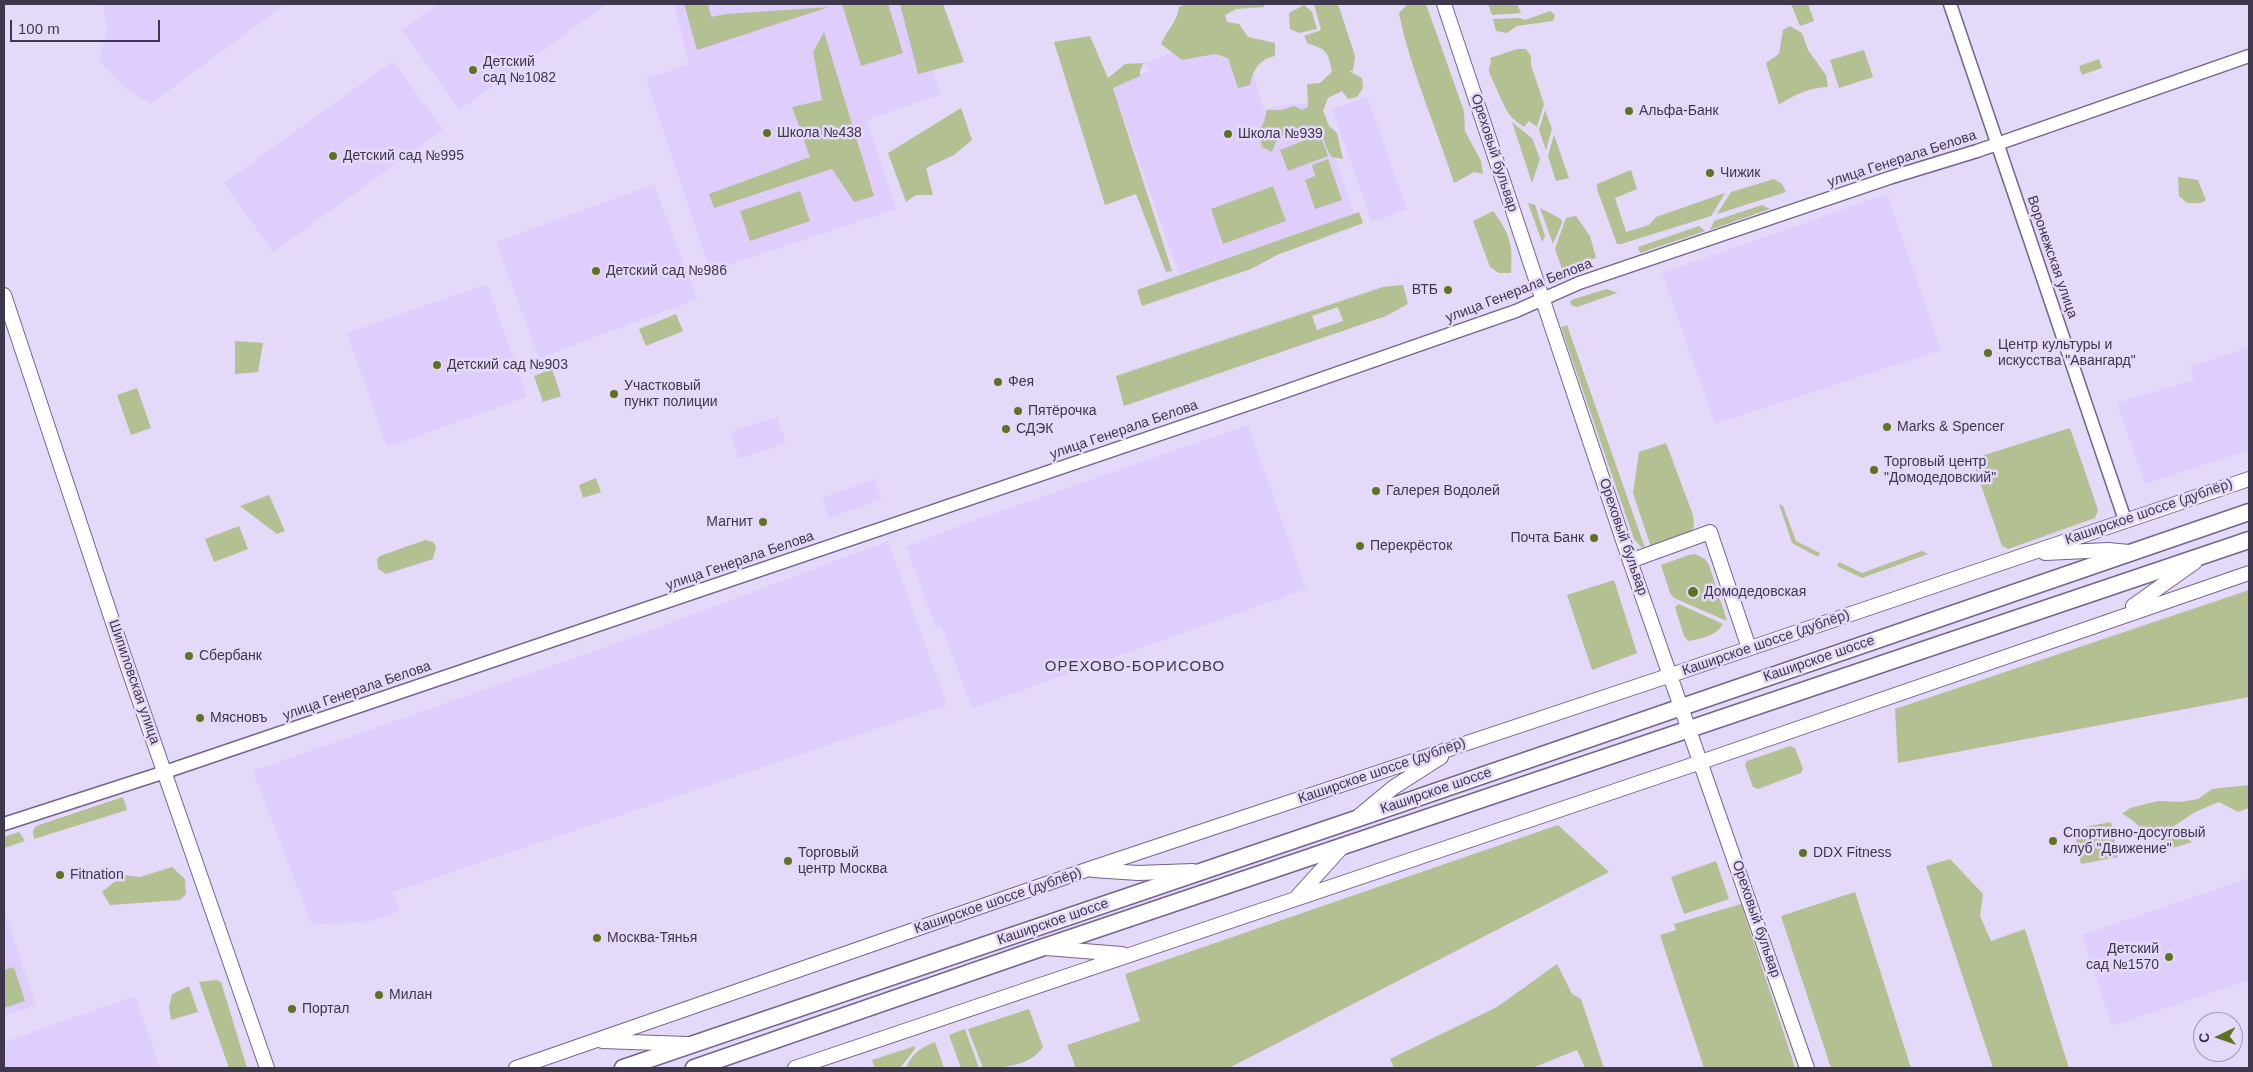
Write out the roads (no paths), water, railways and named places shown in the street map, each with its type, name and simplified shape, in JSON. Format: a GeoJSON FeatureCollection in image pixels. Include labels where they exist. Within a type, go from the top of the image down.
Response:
{"type":"FeatureCollection","features":[{"type":"Feature","properties":{"kind":"main road","name":"Ореховый бульвар"},"geometry":{"type":"LineString","coordinates":[[1444,4],[1630,561],[1807,1068]]}},
{"type":"Feature","properties":{"kind":"main road","name":"Шипиловская улица"},"geometry":{"type":"LineString","coordinates":[[4,295],[267,1068]]}},
{"type":"Feature","properties":{"kind":"main road","name":"Каширское шоссе (дублёр)"},"geometry":{"type":"LineString","coordinates":[[516,1068],[1089,869],[1671,675],[2249,479]]}},
{"type":"Feature","properties":{"kind":"main road","name":"Каширское шоссе"},"geometry":{"type":"LineString","coordinates":[[623,1068],[1356,819],[2249,512]]}},
{"type":"Feature","properties":{"kind":"main road"},"geometry":{"type":"LineString","coordinates":[[1630,561],[1710,532],[1749,648]]}},
{"type":"Feature","properties":{"kind":"main road","name":"Каширское шоссе"},"geometry":{"type":"LineString","coordinates":[[694,1068],[1044,947],[2249,540]]}},
{"type":"Feature","properties":{"kind":"main road"},"geometry":{"type":"LineString","coordinates":[[2030,553],[2108,550],[2130,552]]}},
{"type":"Feature","properties":{"kind":"main road"},"geometry":{"type":"LineString","coordinates":[[2109,620],[2146,599],[2171,578],[2206,554]]}},
{"type":"Feature","properties":{"kind":"main road"},"geometry":{"type":"LineString","coordinates":[[795,1068],[1701,762],[2249,573]]}},
{"type":"Feature","properties":{"kind":"main road"},"geometry":{"type":"LineString","coordinates":[[1356,819],[1394,787],[1461,745]]}},
{"type":"Feature","properties":{"kind":"main road"},"geometry":{"type":"LineString","coordinates":[[1295,899],[1344,846]]}},
{"type":"Feature","properties":{"kind":"main road"},"geometry":{"type":"LineString","coordinates":[[1089,869],[1138,873],[1204,870]]}},
{"type":"Feature","properties":{"kind":"main road"},"geometry":{"type":"LineString","coordinates":[[1044,947],[1109,954],[1133,954]]}},
{"type":"Feature","properties":{"kind":"main road"},"geometry":{"type":"LineString","coordinates":[[593,1041],[693,1045]]}},
{"type":"Feature","properties":{"kind":"street","name":"Воронежская улица"},"geometry":{"type":"LineString","coordinates":[[1950,4],[2125,520]]}},
{"type":"Feature","properties":{"kind":"street","name":"улица Генерала Белова"},"geometry":{"type":"LineString","coordinates":[[4,824],[165,772],[1272,396],[1543,301],[1579,284],[1998,144],[2249,56]]}},
{"type":"Feature","properties":{"kind":"place","name":"Детский сад №1082"},"geometry":{"type":"Point","coordinates":[473,70]}},
{"type":"Feature","properties":{"kind":"place","name":"Альфа-Банк"},"geometry":{"type":"Point","coordinates":[1629,111]}},
{"type":"Feature","properties":{"kind":"place","name":"Школа №438"},"geometry":{"type":"Point","coordinates":[767,133]}},
{"type":"Feature","properties":{"kind":"place","name":"Школа №939"},"geometry":{"type":"Point","coordinates":[1228,134]}},
{"type":"Feature","properties":{"kind":"place","name":"Детский сад №995"},"geometry":{"type":"Point","coordinates":[333,156]}},
{"type":"Feature","properties":{"kind":"place","name":"Чижик"},"geometry":{"type":"Point","coordinates":[1710,173]}},
{"type":"Feature","properties":{"kind":"place","name":"Детский сад №986"},"geometry":{"type":"Point","coordinates":[596,271]}},
{"type":"Feature","properties":{"kind":"place","name":"ВТБ"},"geometry":{"type":"Point","coordinates":[1448,290]}},
{"type":"Feature","properties":{"kind":"place","name":"Центр культуры и искусства \"Авангард\""},"geometry":{"type":"Point","coordinates":[1988,353]}},
{"type":"Feature","properties":{"kind":"place","name":"Детский сад №903"},"geometry":{"type":"Point","coordinates":[437,365]}},
{"type":"Feature","properties":{"kind":"place","name":"Фея"},"geometry":{"type":"Point","coordinates":[998,382]}},
{"type":"Feature","properties":{"kind":"place","name":"Участковый пункт полиции"},"geometry":{"type":"Point","coordinates":[614,394]}},
{"type":"Feature","properties":{"kind":"place","name":"Пятёрочка"},"geometry":{"type":"Point","coordinates":[1018,411]}},
{"type":"Feature","properties":{"kind":"place","name":"Marks & Spencer"},"geometry":{"type":"Point","coordinates":[1887,427]}},
{"type":"Feature","properties":{"kind":"place","name":"СДЭК"},"geometry":{"type":"Point","coordinates":[1006,429]}},
{"type":"Feature","properties":{"kind":"place","name":"Торговый центр \"Домодедовский\""},"geometry":{"type":"Point","coordinates":[1874,470]}},
{"type":"Feature","properties":{"kind":"place","name":"Галерея Водолей"},"geometry":{"type":"Point","coordinates":[1376,491]}},
{"type":"Feature","properties":{"kind":"place","name":"Магнит"},"geometry":{"type":"Point","coordinates":[763,522]}},
{"type":"Feature","properties":{"kind":"place","name":"Почта Банк"},"geometry":{"type":"Point","coordinates":[1594,538]}},
{"type":"Feature","properties":{"kind":"place","name":"Перекрёсток"},"geometry":{"type":"Point","coordinates":[1360,546]}},
{"type":"Feature","properties":{"kind":"place","name":"Домодедовская"},"geometry":{"type":"Point","coordinates":[1693,592]}},
{"type":"Feature","properties":{"kind":"place","name":"Сбербанк"},"geometry":{"type":"Point","coordinates":[189,656]}},
{"type":"Feature","properties":{"kind":"place","name":"Мясновъ"},"geometry":{"type":"Point","coordinates":[200,718]}},
{"type":"Feature","properties":{"kind":"place","name":"Спортивно-досуговый клуб \"Движение\""},"geometry":{"type":"Point","coordinates":[2053,841]}},
{"type":"Feature","properties":{"kind":"place","name":"DDX Fitness"},"geometry":{"type":"Point","coordinates":[1803,853]}},
{"type":"Feature","properties":{"kind":"place","name":"Торговый центр Москва"},"geometry":{"type":"Point","coordinates":[788,861]}},
{"type":"Feature","properties":{"kind":"place","name":"Fitnation"},"geometry":{"type":"Point","coordinates":[60,875]}},
{"type":"Feature","properties":{"kind":"place","name":"Москва-Тянья"},"geometry":{"type":"Point","coordinates":[597,938]}},
{"type":"Feature","properties":{"kind":"place","name":"Детский сад №1570"},"geometry":{"type":"Point","coordinates":[2169,957]}},
{"type":"Feature","properties":{"kind":"place","name":"Милан"},"geometry":{"type":"Point","coordinates":[379,995]}},
{"type":"Feature","properties":{"kind":"place","name":"Портал"},"geometry":{"type":"Point","coordinates":[292,1009]}},
{"type":"Feature","properties":{"kind":"district","name":"ОРЕХОВО-БОРИСОВО"},"geometry":{"type":"Point","coordinates":[1135,667]}}]}
